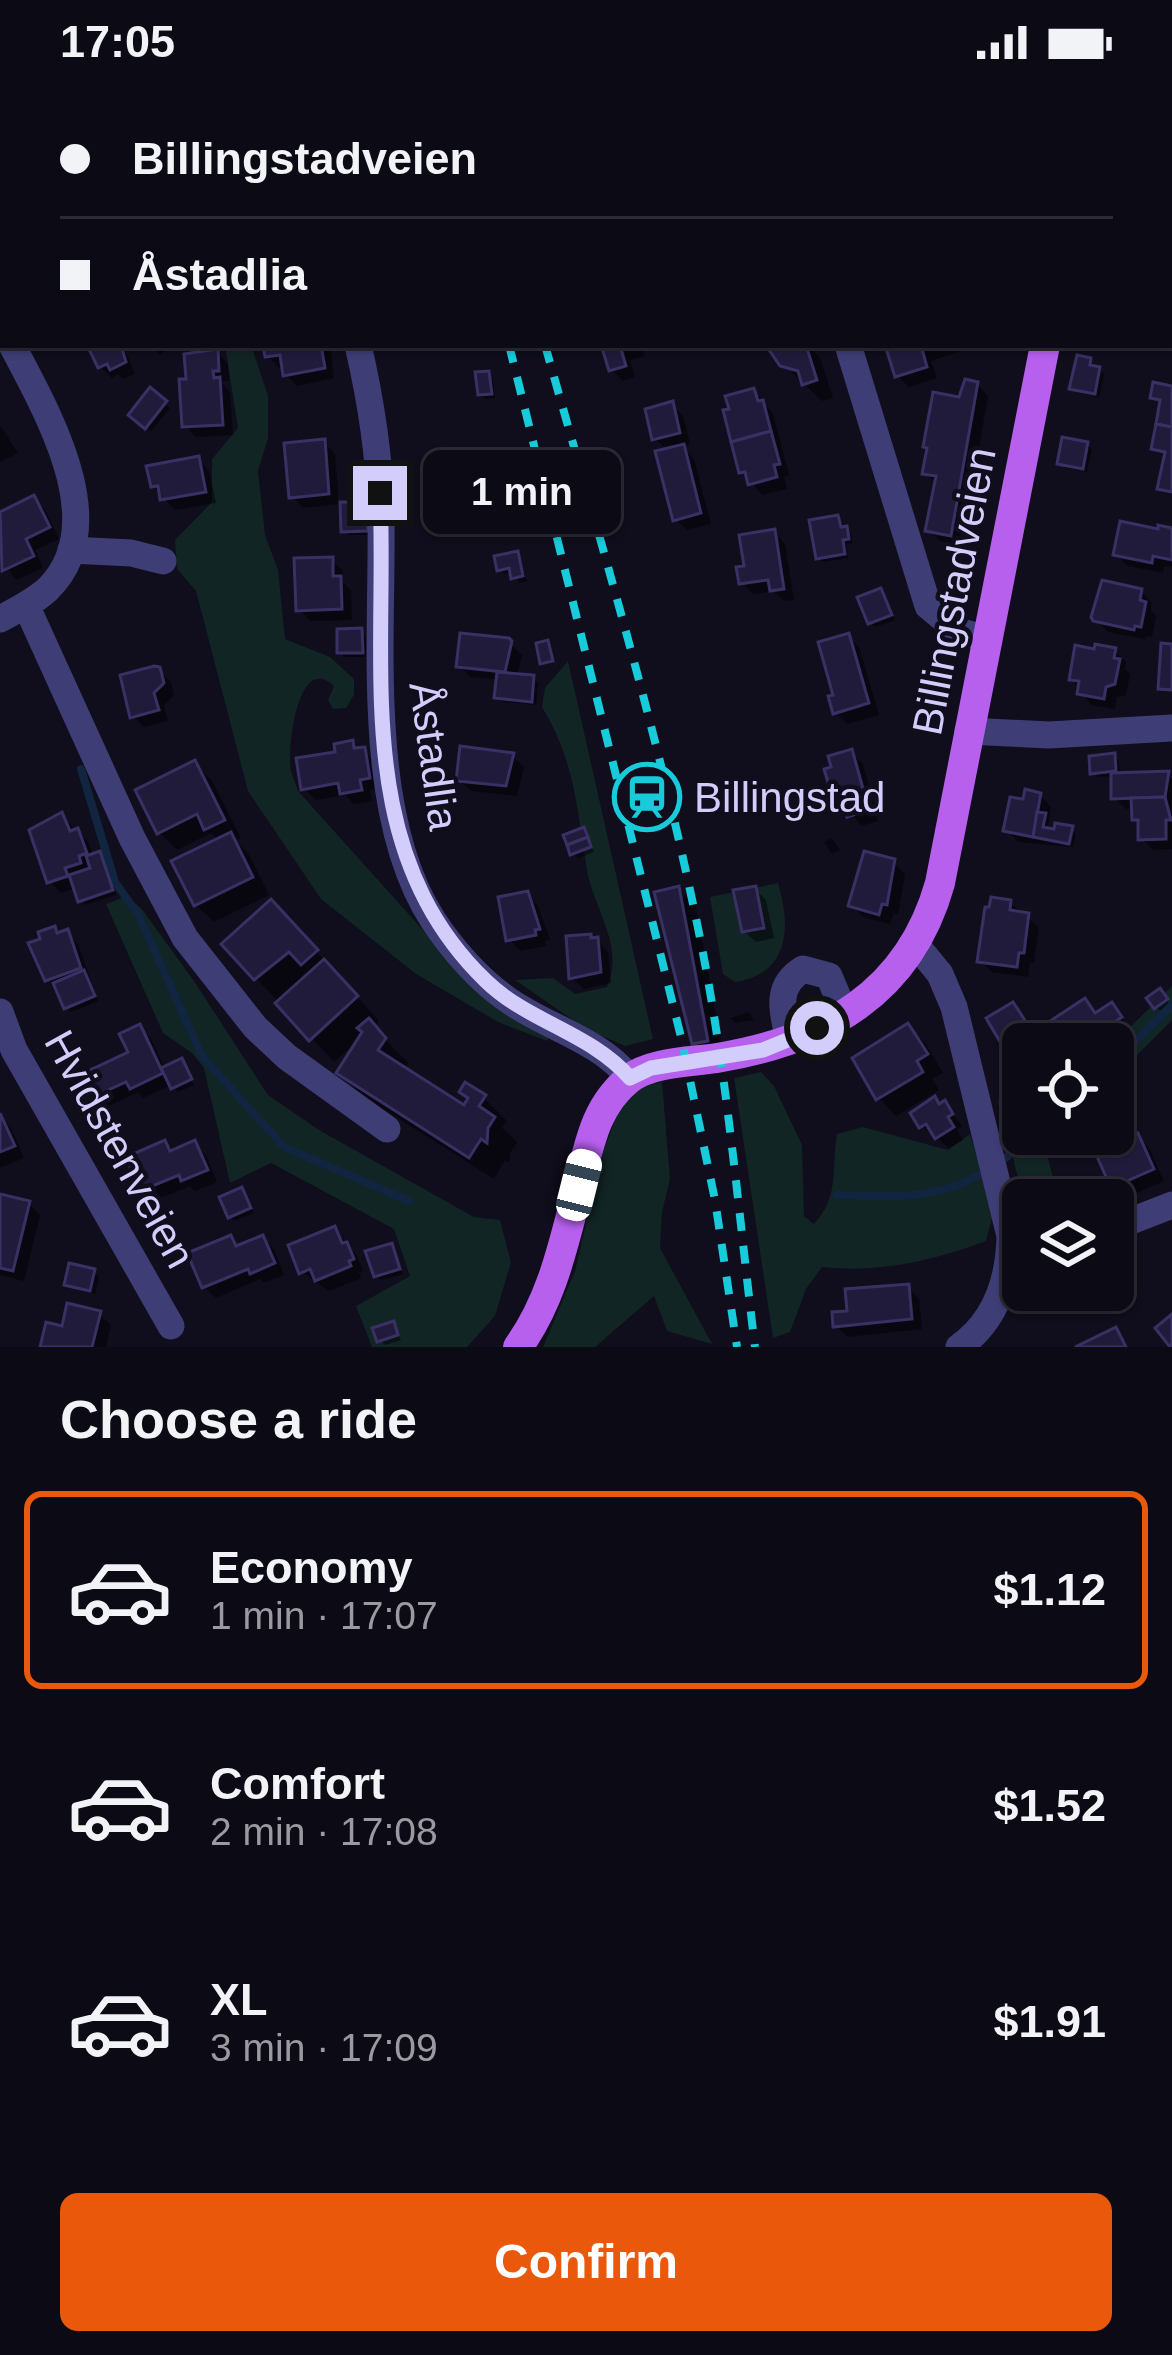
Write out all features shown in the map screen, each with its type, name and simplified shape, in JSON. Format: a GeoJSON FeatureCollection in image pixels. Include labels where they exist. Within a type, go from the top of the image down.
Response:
{"type":"FeatureCollection","features":[{"type":"Feature","properties":{"kind":"main road","name":"Billingstadveien"},"geometry":{"type":"LineString","coordinates":[[630,1078],[651,1068],[763,1050],[789,1041],[845,1014],[881,987],[916,946],[940,883],[1044,348]]}},
{"type":"Feature","properties":{"kind":"main road"},"geometry":{"type":"LineString","coordinates":[[518,1347],[537,1321],[552,1284],[603,1107],[630,1078]]}},
{"type":"Feature","properties":{"kind":"street"},"geometry":{"type":"LineString","coordinates":[[0,619],[49,588],[71,550],[77,512],[72,480],[13,348]]}},
{"type":"Feature","properties":{"kind":"street","name":"Åstadlia"},"geometry":{"type":"LineString","coordinates":[[359,348],[379,467],[382,731],[393,806],[409,868],[432,918],[488,983],[506,999],[609,1056],[630,1078]]}},
{"type":"Feature","properties":{"kind":"street"},"geometry":{"type":"LineString","coordinates":[[849,348],[928,605],[958,631],[987,639]]}},
{"type":"Feature","properties":{"kind":"street"},"geometry":{"type":"LineString","coordinates":[[71,550],[131,553],[163,561]]}},
{"type":"Feature","properties":{"kind":"street"},"geometry":{"type":"LineString","coordinates":[[26,605],[132,838],[184,938],[255,1027],[287,1057],[387,1129]]}},
{"type":"Feature","properties":{"kind":"street"},"geometry":{"type":"LineString","coordinates":[[968,731],[1049,735],[1172,728]]}},
{"type":"Feature","properties":{"kind":"street"},"geometry":{"type":"LineString","coordinates":[[916,946],[940,974],[954,1007],[1002,1195]]}},
{"type":"Feature","properties":{"kind":"street"},"geometry":{"type":"LineString","coordinates":[[789,1041],[781,993],[789,977],[803,968],[829,976],[845,1014]]}},
{"type":"Feature","properties":{"kind":"street","name":"Hvidstenveien"},"geometry":{"type":"LineString","coordinates":[[0,1012],[14,1049],[171,1326]]}},
{"type":"Feature","properties":{"kind":"street"},"geometry":{"type":"LineString","coordinates":[[1134,1220],[1172,1205]]}},
{"type":"Feature","properties":{"kind":"street"},"geometry":{"type":"LineString","coordinates":[[959,1347],[992,1314],[1002,1286]]}},
{"type":"Feature","properties":{"kind":"green space"},"geometry":{"type":"Polygon","coordinates":[[[225,348],[252,348],[268,396],[268,438],[258,471],[265,535],[278,570],[285,639],[330,657],[354,679],[354,695],[346,708],[333,709],[328,700],[334,686],[321,679],[303,692],[291,744],[291,771],[298,791],[467,979],[549,1036],[547,1041],[498,1022],[416,974],[321,899],[248,791],[196,591],[177,569],[175,540],[212,502],[212,459],[238,428],[225,348]]]}},
{"type":"Feature","properties":{"kind":"green space"},"geometry":{"type":"Polygon","coordinates":[[[568,661],[653,1039],[625,1046],[586,1029],[515,980],[553,978],[575,994],[607,987],[612,972],[610,943],[587,870],[568,766],[542,707],[545,688],[568,661]]]}},
{"type":"Feature","properties":{"kind":"green space"},"geometry":{"type":"Polygon","coordinates":[[[778,883],[784,915],[782,946],[767,969],[735,982],[723,974],[710,897],[778,883]]]}},
{"type":"Feature","properties":{"kind":"green space"},"geometry":{"type":"Polygon","coordinates":[[[127,896],[142,909],[196,984],[268,1095],[319,1130],[474,1217],[500,1220],[511,1262],[495,1316],[467,1347],[372,1347],[356,1306],[410,1276],[394,1229],[271,1163],[230,1183],[204,1068],[192,1053],[163,1033],[106,904],[127,896]]]}},
{"type":"Feature","properties":{"kind":"green space"},"geometry":{"type":"Polygon","coordinates":[[[1172,986],[1172,1020],[1134,1058],[1134,1023],[1172,986]]]}},
{"type":"Feature","properties":{"kind":"green space"},"geometry":{"type":"Polygon","coordinates":[[[761,1072],[774,1086],[802,1145],[804,1216],[814,1224],[831,1192],[837,1134],[863,1127],[948,1150],[970,1134],[994,1211],[986,1241],[906,1264],[822,1267],[806,1289],[790,1332],[773,1338],[734,1078],[761,1072]]]}},
{"type":"Feature","properties":{"kind":"green space"},"geometry":{"type":"Polygon","coordinates":[[[662,1082],[670,1179],[660,1248],[712,1344],[667,1331],[654,1296],[595,1347],[543,1347],[575,1271],[602,1155],[619,1110],[642,1086],[662,1082]]]}},
{"type":"Feature","properties":{"kind":"green space"},"geometry":{"type":"Polygon","coordinates":[[[1012,1155],[1047,1155],[1053,1179],[1018,1179],[1012,1155]]]}},
{"type":"Feature","properties":{"kind":"building"},"geometry":{"type":"Polygon","coordinates":[[[88,348],[122,348],[126,362],[110,370],[107,364],[98,368],[88,348]]]}},
{"type":"Feature","properties":{"kind":"building"},"geometry":{"type":"Polygon","coordinates":[[[264,348],[322,348],[325,368],[283,376],[280,355],[265,357],[264,348]]]}},
{"type":"Feature","properties":{"kind":"building"},"geometry":{"type":"Polygon","coordinates":[[[602,348],[624,348],[626,366],[609,371],[602,348]]]}},
{"type":"Feature","properties":{"kind":"building"},"geometry":{"type":"Polygon","coordinates":[[[768,348],[807,348],[817,380],[802,385],[798,371],[780,366],[768,348]]]}},
{"type":"Feature","properties":{"kind":"building"},"geometry":{"type":"Polygon","coordinates":[[[886,348],[925,348],[927,367],[895,377],[886,348]]]}},
{"type":"Feature","properties":{"kind":"building"},"geometry":{"type":"Polygon","coordinates":[[[218,349],[219,371],[213,371],[214,378],[220,377],[223,425],[182,427],[179,379],[186,379],[184,354],[218,349]]]}},
{"type":"Feature","properties":{"kind":"building"},"geometry":{"type":"Polygon","coordinates":[[[1077,355],[1091,358],[1090,365],[1100,367],[1095,394],[1069,389],[1077,355]]]}},
{"type":"Feature","properties":{"kind":"building"},"geometry":{"type":"Polygon","coordinates":[[[489,371],[492,394],[478,395],[475,372],[489,371]]]}},
{"type":"Feature","properties":{"kind":"building"},"geometry":{"type":"Polygon","coordinates":[[[965,379],[978,382],[951,536],[925,531],[936,476],[922,474],[927,448],[923,447],[933,392],[959,397],[965,379]]]}},
{"type":"Feature","properties":{"kind":"building"},"geometry":{"type":"Polygon","coordinates":[[[1153,382],[1172,386],[1172,427],[1156,424],[1160,400],[1150,398],[1153,382]]]}},
{"type":"Feature","properties":{"kind":"building"},"geometry":{"type":"Polygon","coordinates":[[[150,387],[167,401],[145,429],[128,415],[150,387]]]}},
{"type":"Feature","properties":{"kind":"building"},"geometry":{"type":"Polygon","coordinates":[[[754,388],[758,401],[763,400],[771,431],[731,442],[723,410],[729,409],[725,396],[754,388]]]}},
{"type":"Feature","properties":{"kind":"building"},"geometry":{"type":"Polygon","coordinates":[[[673,401],[680,433],[652,440],[645,409],[673,401]]]}},
{"type":"Feature","properties":{"kind":"building"},"geometry":{"type":"Polygon","coordinates":[[[1156,424],[1172,427],[1172,492],[1157,489],[1165,452],[1151,449],[1156,424]]]}},
{"type":"Feature","properties":{"kind":"building"},"geometry":{"type":"Polygon","coordinates":[[[771,431],[780,464],[774,465],[777,477],[748,485],[745,472],[739,473],[731,442],[771,431]]]}},
{"type":"Feature","properties":{"kind":"building"},"geometry":{"type":"Polygon","coordinates":[[[1062,437],[1088,442],[1083,469],[1057,464],[1062,437]]]}},
{"type":"Feature","properties":{"kind":"building"},"geometry":{"type":"Polygon","coordinates":[[[325,439],[329,494],[289,498],[284,443],[325,439]]]}},
{"type":"Feature","properties":{"kind":"building"},"geometry":{"type":"Polygon","coordinates":[[[684,444],[701,513],[673,521],[655,451],[684,444]]]}},
{"type":"Feature","properties":{"kind":"building"},"geometry":{"type":"Polygon","coordinates":[[[199,456],[206,492],[160,500],[146,466],[199,456]]]}},
{"type":"Feature","properties":{"kind":"building"},"geometry":{"type":"Polygon","coordinates":[[[441,466],[489,471],[486,505],[437,500],[441,466]]]}},
{"type":"Feature","properties":{"kind":"building"},"geometry":{"type":"Polygon","coordinates":[[[515,492],[520,502],[502,512],[497,502],[515,492]]]}},
{"type":"Feature","properties":{"kind":"building"},"geometry":{"type":"Polygon","coordinates":[[[34,495],[50,527],[26,539],[34,556],[2,571],[0,512],[34,495]]]}},
{"type":"Feature","properties":{"kind":"building"},"geometry":{"type":"Polygon","coordinates":[[[340,502],[367,502],[368,531],[341,532],[340,502]]]}},
{"type":"Feature","properties":{"kind":"building"},"geometry":{"type":"Polygon","coordinates":[[[838,515],[841,527],[847,526],[845,554],[816,559],[809,520],[838,515]]]}},
{"type":"Feature","properties":{"kind":"building"},"geometry":{"type":"Polygon","coordinates":[[[1120,521],[1172,528],[1172,560],[1153,556],[1152,563],[1113,555],[1120,521]]]}},
{"type":"Feature","properties":{"kind":"building"},"geometry":{"type":"Polygon","coordinates":[[[775,529],[784,589],[770,591],[768,580],[739,584],[736,567],[744,566],[739,535],[775,529]]]}},
{"type":"Feature","properties":{"kind":"building"},"geometry":{"type":"Polygon","coordinates":[[[518,551],[523,576],[511,579],[509,568],[497,571],[494,556],[518,551]]]}},
{"type":"Feature","properties":{"kind":"building"},"geometry":{"type":"Polygon","coordinates":[[[333,557],[333,576],[341,576],[342,609],[296,611],[294,558],[333,557]]]}},
{"type":"Feature","properties":{"kind":"building"},"geometry":{"type":"Polygon","coordinates":[[[1102,580],[1142,589],[1140,600],[1146,602],[1141,627],[1134,630],[1093,621],[1102,580]]]}},
{"type":"Feature","properties":{"kind":"building"},"geometry":{"type":"Polygon","coordinates":[[[881,588],[892,615],[868,624],[857,597],[881,588]]]}},
{"type":"Feature","properties":{"kind":"building"},"geometry":{"type":"Polygon","coordinates":[[[362,628],[363,653],[337,653],[337,629],[362,628]]]}},
{"type":"Feature","properties":{"kind":"building"},"geometry":{"type":"Polygon","coordinates":[[[460,633],[509,638],[505,672],[456,667],[460,633]]]}},
{"type":"Feature","properties":{"kind":"building"},"geometry":{"type":"Polygon","coordinates":[[[849,633],[869,703],[833,714],[828,696],[833,695],[818,642],[849,633]]]}},
{"type":"Feature","properties":{"kind":"building"},"geometry":{"type":"Polygon","coordinates":[[[548,640],[553,661],[540,664],[536,643],[548,640]]]}},
{"type":"Feature","properties":{"kind":"building"},"geometry":{"type":"Polygon","coordinates":[[[1161,643],[1172,644],[1172,690],[1158,689],[1161,643]]]}},
{"type":"Feature","properties":{"kind":"building"},"geometry":{"type":"Polygon","coordinates":[[[1095,644],[1116,648],[1114,658],[1120,659],[1115,684],[1106,687],[1104,699],[1077,694],[1079,681],[1069,680],[1075,645],[1094,649],[1095,644]]]}},
{"type":"Feature","properties":{"kind":"building"},"geometry":{"type":"Polygon","coordinates":[[[160,667],[164,683],[154,693],[159,710],[130,718],[120,675],[160,667]]]}},
{"type":"Feature","properties":{"kind":"building"},"geometry":{"type":"Polygon","coordinates":[[[497,672],[534,675],[532,702],[494,698],[497,672]]]}},
{"type":"Feature","properties":{"kind":"building"},"geometry":{"type":"Polygon","coordinates":[[[353,740],[354,748],[365,747],[370,778],[360,780],[362,790],[340,794],[338,783],[301,790],[296,758],[335,752],[334,744],[353,740]]]}},
{"type":"Feature","properties":{"kind":"building"},"geometry":{"type":"Polygon","coordinates":[[[460,746],[514,753],[506,786],[456,781],[460,746]]]}},
{"type":"Feature","properties":{"kind":"building"},"geometry":{"type":"Polygon","coordinates":[[[852,749],[869,810],[847,817],[836,784],[829,786],[824,769],[831,767],[828,756],[852,749]]]}},
{"type":"Feature","properties":{"kind":"building"},"geometry":{"type":"Polygon","coordinates":[[[1115,753],[1116,771],[1090,774],[1089,756],[1115,753]]]}},
{"type":"Feature","properties":{"kind":"building"},"geometry":{"type":"Polygon","coordinates":[[[195,760],[225,820],[204,830],[197,814],[157,834],[135,790],[195,760]]]}},
{"type":"Feature","properties":{"kind":"building"},"geometry":{"type":"Polygon","coordinates":[[[1169,771],[1165,797],[1111,799],[1111,773],[1169,771]]]}},
{"type":"Feature","properties":{"kind":"building"},"geometry":{"type":"Polygon","coordinates":[[[1025,789],[1041,793],[1033,837],[1003,831],[1010,797],[1023,799],[1025,789]]]}},
{"type":"Feature","properties":{"kind":"building"},"geometry":{"type":"Polygon","coordinates":[[[1165,797],[1171,820],[1166,820],[1166,839],[1138,840],[1131,798],[1165,797]]]}},
{"type":"Feature","properties":{"kind":"building"},"geometry":{"type":"Polygon","coordinates":[[[62,812],[70,831],[78,828],[87,853],[79,856],[81,863],[65,868],[68,876],[47,883],[29,830],[62,812]]]}},
{"type":"Feature","properties":{"kind":"building"},"geometry":{"type":"Polygon","coordinates":[[[1037,812],[1046,813],[1043,827],[1073,826],[1069,844],[1033,837],[1037,812]]]}},
{"type":"Feature","properties":{"kind":"building"},"geometry":{"type":"Polygon","coordinates":[[[584,827],[588,837],[567,845],[563,835],[584,827]]]}},
{"type":"Feature","properties":{"kind":"building"},"geometry":{"type":"Polygon","coordinates":[[[231,832],[253,877],[194,906],[171,861],[231,832]]]}},
{"type":"Feature","properties":{"kind":"building"},"geometry":{"type":"Polygon","coordinates":[[[588,837],[591,847],[570,855],[567,845],[588,837]]]}},
{"type":"Feature","properties":{"kind":"building"},"geometry":{"type":"Polygon","coordinates":[[[100,851],[113,890],[78,902],[69,875],[90,868],[86,856],[100,851]]]}},
{"type":"Feature","properties":{"kind":"building"},"geometry":{"type":"Polygon","coordinates":[[[864,851],[895,859],[887,905],[882,904],[879,915],[848,906],[864,851]]]}},
{"type":"Feature","properties":{"kind":"building"},"geometry":{"type":"Polygon","coordinates":[[[679,886],[708,1041],[692,1044],[654,892],[679,886]]]}},
{"type":"Feature","properties":{"kind":"building"},"geometry":{"type":"Polygon","coordinates":[[[756,886],[764,928],[742,932],[733,890],[756,886]]]}},
{"type":"Feature","properties":{"kind":"building"},"geometry":{"type":"Polygon","coordinates":[[[528,891],[540,929],[535,930],[536,935],[506,941],[498,897],[528,891]]]}},
{"type":"Feature","properties":{"kind":"building"},"geometry":{"type":"Polygon","coordinates":[[[991,897],[1011,900],[1010,910],[1029,913],[1024,953],[1019,953],[1017,967],[977,962],[985,907],[991,897]]]}},
{"type":"Feature","properties":{"kind":"building"},"geometry":{"type":"Polygon","coordinates":[[[271,899],[318,950],[301,965],[289,952],[254,980],[221,944],[271,899]]]}},
{"type":"Feature","properties":{"kind":"building"},"geometry":{"type":"Polygon","coordinates":[[[55,926],[57,933],[68,929],[81,968],[45,981],[28,943],[40,939],[38,932],[55,926]]]}},
{"type":"Feature","properties":{"kind":"building"},"geometry":{"type":"Polygon","coordinates":[[[591,934],[591,938],[598,937],[601,972],[569,979],[566,936],[591,934]]]}},
{"type":"Feature","properties":{"kind":"building"},"geometry":{"type":"Polygon","coordinates":[[[324,959],[358,996],[309,1041],[275,1003],[324,959]]]}},
{"type":"Feature","properties":{"kind":"building"},"geometry":{"type":"Polygon","coordinates":[[[84,970],[95,996],[64,1009],[53,983],[84,970]]]}},
{"type":"Feature","properties":{"kind":"building"},"geometry":{"type":"Polygon","coordinates":[[[1160,988],[1168,999],[1154,1009],[1146,998],[1160,988]]]}},
{"type":"Feature","properties":{"kind":"building"},"geometry":{"type":"Polygon","coordinates":[[[1085,998],[1095,1013],[1112,1002],[1122,1017],[1113,1023],[1047,1023],[1085,998]]]}},
{"type":"Feature","properties":{"kind":"building"},"geometry":{"type":"Polygon","coordinates":[[[1013,1002],[1026,1022],[1002,1023],[999,1040],[986,1018],[1013,1002]]]}},
{"type":"Feature","properties":{"kind":"building"},"geometry":{"type":"Polygon","coordinates":[[[369,1018],[386,1038],[378,1050],[464,1105],[468,1098],[459,1092],[465,1082],[486,1095],[479,1106],[495,1117],[487,1143],[481,1139],[469,1158],[336,1073],[362,1032],[357,1028],[369,1018]]]}},
{"type":"Feature","properties":{"kind":"building"},"geometry":{"type":"Polygon","coordinates":[[[908,1023],[928,1054],[917,1061],[923,1072],[876,1100],[852,1058],[908,1023]]]}},
{"type":"Feature","properties":{"kind":"building"},"geometry":{"type":"Polygon","coordinates":[[[140,1024],[163,1073],[130,1089],[126,1082],[95,1096],[84,1073],[128,1052],[119,1034],[140,1024]]]}},
{"type":"Feature","properties":{"kind":"building"},"geometry":{"type":"Polygon","coordinates":[[[182,1058],[192,1079],[171,1089],[161,1068],[182,1058]]]}},
{"type":"Feature","properties":{"kind":"building"},"geometry":{"type":"Polygon","coordinates":[[[935,1096],[939,1104],[945,1100],[954,1127],[935,1139],[926,1124],[919,1128],[910,1113],[935,1096]]]}},
{"type":"Feature","properties":{"kind":"building"},"geometry":{"type":"Polygon","coordinates":[[[0,1113],[15,1146],[0,1152],[0,1113]]]}},
{"type":"Feature","properties":{"kind":"building"},"geometry":{"type":"Polygon","coordinates":[[[1138,1133],[1154,1169],[1131,1179],[1107,1179],[1096,1155],[1134,1155],[1134,1135],[1138,1133]]]}},
{"type":"Feature","properties":{"kind":"building"},"geometry":{"type":"Polygon","coordinates":[[[165,1140],[170,1151],[195,1140],[208,1170],[181,1181],[179,1175],[140,1191],[126,1157],[165,1140]]]}},
{"type":"Feature","properties":{"kind":"building"},"geometry":{"type":"Polygon","coordinates":[[[242,1187],[251,1208],[228,1218],[219,1197],[242,1187]]]}},
{"type":"Feature","properties":{"kind":"building"},"geometry":{"type":"Polygon","coordinates":[[[0,1194],[30,1201],[13,1271],[0,1268],[0,1194]]]}},
{"type":"Feature","properties":{"kind":"building"},"geometry":{"type":"Polygon","coordinates":[[[335,1226],[354,1259],[349,1261],[351,1266],[315,1281],[310,1269],[299,1274],[288,1245],[335,1226]]]}},
{"type":"Feature","properties":{"kind":"building"},"geometry":{"type":"Polygon","coordinates":[[[231,1235],[236,1246],[263,1235],[275,1263],[202,1288],[187,1253],[231,1235]]]}},
{"type":"Feature","properties":{"kind":"building"},"geometry":{"type":"Polygon","coordinates":[[[392,1243],[400,1269],[374,1277],[365,1251],[392,1243]]]}},
{"type":"Feature","properties":{"kind":"building"},"geometry":{"type":"Polygon","coordinates":[[[69,1263],[95,1269],[90,1291],[64,1285],[69,1263]]]}},
{"type":"Feature","properties":{"kind":"building"},"geometry":{"type":"Polygon","coordinates":[[[909,1284],[912,1319],[833,1327],[832,1312],[847,1311],[845,1289],[909,1284]]]}},
{"type":"Feature","properties":{"kind":"building"},"geometry":{"type":"Polygon","coordinates":[[[67,1303],[101,1311],[92,1347],[40,1347],[46,1322],[62,1326],[67,1303]]]}},
{"type":"Feature","properties":{"kind":"building"},"geometry":{"type":"Polygon","coordinates":[[[1172,1314],[1172,1347],[1170,1347],[1155,1328],[1172,1314]]]}},
{"type":"Feature","properties":{"kind":"building"},"geometry":{"type":"Polygon","coordinates":[[[394,1321],[398,1335],[377,1342],[372,1328],[394,1321]]]}},
{"type":"Feature","properties":{"kind":"building"},"geometry":{"type":"Polygon","coordinates":[[[1116,1327],[1126,1347],[1075,1347],[1116,1327]]]}},
{"type":"Feature","properties":{"kind":"waterway"},"geometry":{"type":"LineString","coordinates":[[81,769],[115,882],[139,916],[202,1056],[284,1147],[409,1201]]}},
{"type":"Feature","properties":{"kind":"waterway"},"geometry":{"type":"LineString","coordinates":[[1134,1042],[1172,1005]]}},
{"type":"Feature","properties":{"kind":"waterway"},"geometry":{"type":"LineString","coordinates":[[1000,1162],[1009,1155]]}},
{"type":"Feature","properties":{"kind":"waterway"},"geometry":{"type":"LineString","coordinates":[[837,1195],[933,1192],[987,1170]]}},
{"type":"Feature","properties":{"kind":"railway"},"geometry":{"type":"LineString","coordinates":[[510,348],[681,1037],[715,1200],[737,1347]]}},
{"type":"Feature","properties":{"kind":"railway"},"geometry":{"type":"LineString","coordinates":[[546,348],[647,711],[699,933],[725,1088],[755,1347]]}},
{"type":"Feature","properties":{"kind":"place","name":"Billingstad"},"geometry":{"type":"Point","coordinates":[647,797]}},
{"type":"Feature","properties":{"kind":"route"},"geometry":{"type":"LineString","coordinates":[[380,493],[378,645],[382,731],[393,806],[409,868],[432,918],[450,942],[506,999],[609,1056],[630,1078],[651,1068],[763,1050],[817,1028]]}}]}
